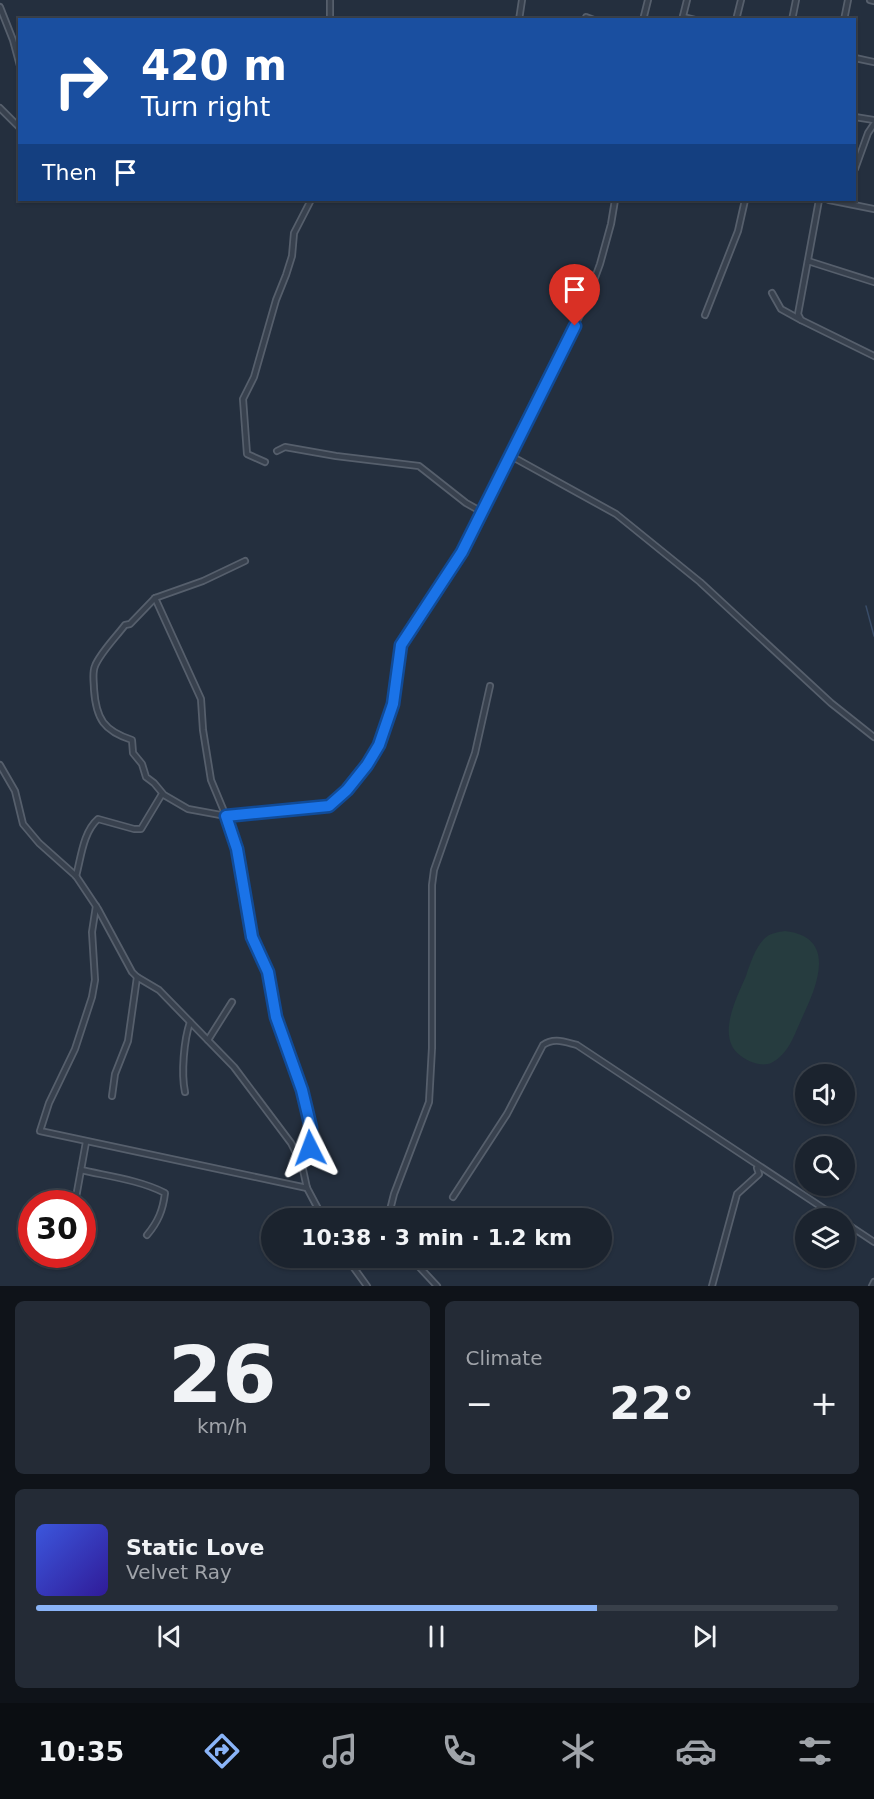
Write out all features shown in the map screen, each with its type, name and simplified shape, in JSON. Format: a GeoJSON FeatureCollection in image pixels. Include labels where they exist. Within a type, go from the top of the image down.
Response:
{"type":"FeatureCollection","features":[{"type":"Feature","properties":{"kind":"street"},"geometry":{"type":"LineString","coordinates":[[330,0],[330,18]]}},
{"type":"Feature","properties":{"kind":"street"},"geometry":{"type":"LineString","coordinates":[[519,18],[522,0]]}},
{"type":"Feature","properties":{"kind":"street"},"geometry":{"type":"LineString","coordinates":[[644,18],[648,0]]}},
{"type":"Feature","properties":{"kind":"street"},"geometry":{"type":"LineString","coordinates":[[683,18],[687,0]]}},
{"type":"Feature","properties":{"kind":"street"},"geometry":{"type":"LineString","coordinates":[[736,18],[741,0]]}},
{"type":"Feature","properties":{"kind":"street"},"geometry":{"type":"LineString","coordinates":[[792,18],[796,0]]}},
{"type":"Feature","properties":{"kind":"street"},"geometry":{"type":"LineString","coordinates":[[844,18],[848,0]]}},
{"type":"Feature","properties":{"kind":"street"},"geometry":{"type":"LineString","coordinates":[[0,7],[18,59]]}},
{"type":"Feature","properties":{"kind":"street"},"geometry":{"type":"LineString","coordinates":[[856,57],[874,62]]}},
{"type":"Feature","properties":{"kind":"street"},"geometry":{"type":"LineString","coordinates":[[0,108],[18,126]]}},
{"type":"Feature","properties":{"kind":"street"},"geometry":{"type":"LineString","coordinates":[[856,117],[874,122],[856,166]]}},
{"type":"Feature","properties":{"kind":"street"},"geometry":{"type":"LineString","coordinates":[[265,462],[247,454],[243,399],[254,377],[276,300],[292,256],[294,233],[310,201]]}},
{"type":"Feature","properties":{"kind":"street"},"geometry":{"type":"LineString","coordinates":[[244,561],[203,581],[155,598],[130,624],[125,625],[95,666],[93,678],[95,704],[101,721],[116,735],[132,740],[133,753],[142,764],[144,774],[162,794],[188,809],[226,816],[329,806],[347,790],[379,745],[393,704],[401,645],[462,552],[585,305],[600,264],[615,201]]}},
{"type":"Feature","properties":{"kind":"street"},"geometry":{"type":"LineString","coordinates":[[705,315],[738,231],[745,201]]}},
{"type":"Feature","properties":{"kind":"street"},"geometry":{"type":"LineString","coordinates":[[801,320],[798,314],[819,201]]}},
{"type":"Feature","properties":{"kind":"street"},"geometry":{"type":"LineString","coordinates":[[847,201],[874,209]]}},
{"type":"Feature","properties":{"kind":"street"},"geometry":{"type":"LineString","coordinates":[[808,261],[874,282]]}},
{"type":"Feature","properties":{"kind":"street"},"geometry":{"type":"LineString","coordinates":[[772,293],[781,309],[874,357]]}},
{"type":"Feature","properties":{"kind":"street"},"geometry":{"type":"LineString","coordinates":[[277,451],[285,447],[419,466],[466,503],[482,512]]}},
{"type":"Feature","properties":{"kind":"street"},"geometry":{"type":"LineString","coordinates":[[511,456],[616,514],[700,582],[831,703],[874,737]]}},
{"type":"Feature","properties":{"kind":"street"},"geometry":{"type":"LineString","coordinates":[[155,598],[201,699],[211,780],[237,849],[252,937],[268,972],[276,1017],[302,1090],[311,1128],[310,1148],[302,1165]]}},
{"type":"Feature","properties":{"kind":"street"},"geometry":{"type":"LineString","coordinates":[[390,1208],[429,1102],[432,1048],[432,885],[434,870],[475,753],[490,686]]}},
{"type":"Feature","properties":{"kind":"street"},"geometry":{"type":"LineString","coordinates":[[0,765],[15,791],[23,824],[39,843],[76,876],[137,977],[159,990],[234,1066],[291,1143],[302,1165],[307,1188],[318,1208]]}},
{"type":"Feature","properties":{"kind":"street"},"geometry":{"type":"LineString","coordinates":[[76,876],[87,833],[98,819],[134,829],[141,828],[162,794]]}},
{"type":"Feature","properties":{"kind":"street"},"geometry":{"type":"LineString","coordinates":[[96,906],[92,932],[95,980],[92,997],[75,1049],[49,1103],[40,1131],[307,1188]]}},
{"type":"Feature","properties":{"kind":"street"},"geometry":{"type":"LineString","coordinates":[[112,1096],[115,1074],[128,1041],[137,977]]}},
{"type":"Feature","properties":{"kind":"street"},"geometry":{"type":"LineString","coordinates":[[208,1040],[232,1002]]}},
{"type":"Feature","properties":{"kind":"street"},"geometry":{"type":"LineString","coordinates":[[185,1092],[183,1066],[190,1022]]}},
{"type":"Feature","properties":{"kind":"street"},"geometry":{"type":"LineString","coordinates":[[453,1197],[507,1114],[543,1045],[553,1040],[577,1046],[822,1208]]}},
{"type":"Feature","properties":{"kind":"street"},"geometry":{"type":"LineString","coordinates":[[77,1190],[86,1142]]}},
{"type":"Feature","properties":{"kind":"street"},"geometry":{"type":"LineString","coordinates":[[712,1286],[737,1194],[759,1174],[759,1169],[746,1159]]}},
{"type":"Feature","properties":{"kind":"street"},"geometry":{"type":"LineString","coordinates":[[81,1170],[107,1178],[138,1183],[165,1193],[160,1214],[147,1235]]}},
{"type":"Feature","properties":{"kind":"street"},"geometry":{"type":"LineString","coordinates":[[855,1229],[874,1242]]}},
{"type":"Feature","properties":{"kind":"street"},"geometry":{"type":"LineString","coordinates":[[354,1268],[367,1286]]}},
{"type":"Feature","properties":{"kind":"street"},"geometry":{"type":"LineString","coordinates":[[420,1268],[436,1286]]}},
{"type":"Feature","properties":{"kind":"green space"},"geometry":{"type":"Polygon","coordinates":[[[785,931],[802,935],[812,943],[818,953],[817,979],[808,1006],[787,1049],[771,1063],[760,1064],[744,1058],[733,1048],[730,1039],[730,1017],[758,947],[769,935],[785,931]]]}},
{"type":"Feature","properties":{"kind":"waterway"},"geometry":{"type":"LineString","coordinates":[[866,606],[874,636]]}},
{"type":"Feature","properties":{"kind":"route"},"geometry":{"type":"LineString","coordinates":[[310,1148],[311,1128],[302,1090],[276,1017],[268,972],[252,937],[237,849],[226,816],[329,806],[347,790],[367,765],[379,745],[393,704],[401,645],[462,552],[575,326]]}}]}
